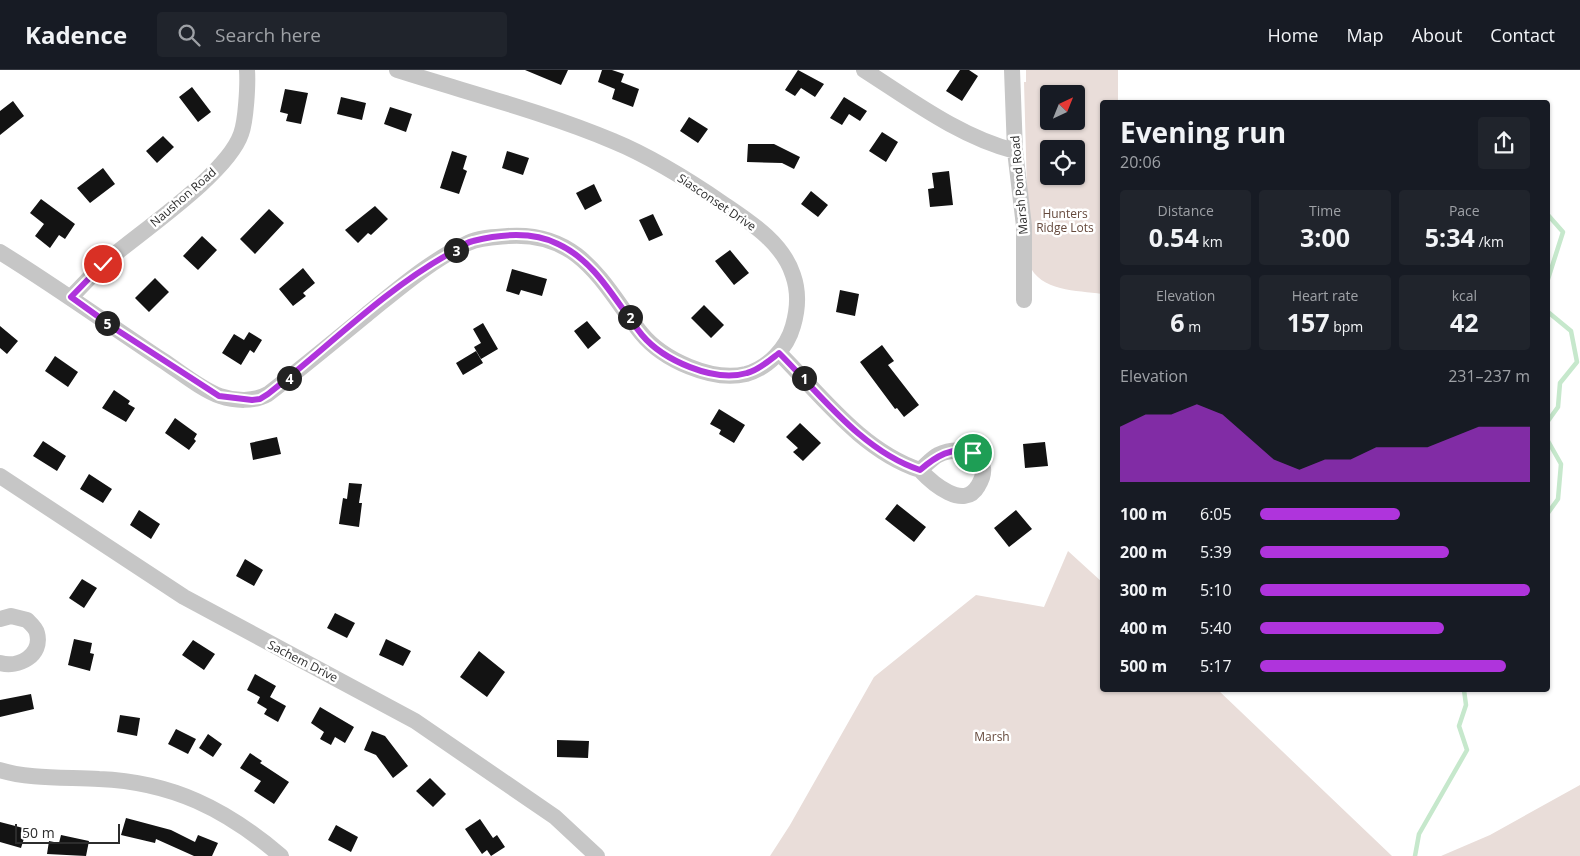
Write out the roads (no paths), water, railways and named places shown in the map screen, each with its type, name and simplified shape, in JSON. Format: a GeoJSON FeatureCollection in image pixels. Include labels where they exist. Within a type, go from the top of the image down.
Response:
{"type":"FeatureCollection","features":[{"type":"Feature","properties":{"kind":"street","name":"Naushon Road"},"geometry":{"type":"LineString","coordinates":[[71,297],[103,264],[191,193],[227,158],[241,134],[248,81],[246,70]]}},
{"type":"Feature","properties":{"kind":"street","name":"Siasconset Drive"},"geometry":{"type":"LineString","coordinates":[[0,252],[219,396],[235,399],[260,399],[423,269],[471,242],[495,237],[528,235],[559,244],[579,258],[615,295],[643,336],[661,350],[693,369],[733,376],[748,373],[779,353],[791,335],[798,311],[793,274],[774,244],[756,226],[676,174],[615,142],[550,118],[397,70]]}},
{"type":"Feature","properties":{"kind":"street"},"geometry":{"type":"LineString","coordinates":[[864,70],[956,127],[1000,147],[1015,151]]}},
{"type":"Feature","properties":{"kind":"street","name":"Marsh Pond Road"},"geometry":{"type":"LineString","coordinates":[[1012,70],[1015,151],[1024,226],[1024,300]]}},
{"type":"Feature","properties":{"kind":"street"},"geometry":{"type":"LineString","coordinates":[[779,353],[876,448],[904,465],[920,470]]}},
{"type":"Feature","properties":{"kind":"street","name":"Sachem Drive"},"geometry":{"type":"LineString","coordinates":[[0,476],[191,601],[416,720],[555,817],[597,856]]}},
{"type":"Feature","properties":{"kind":"street"},"geometry":{"type":"LineString","coordinates":[[0,619],[11,616],[27,620],[37,634],[37,643],[29,658],[20,664],[0,663]]}},
{"type":"Feature","properties":{"kind":"street"},"geometry":{"type":"LineString","coordinates":[[0,770],[131,781],[178,793],[212,806],[261,839],[281,856]]}},
{"type":"Feature","properties":{"kind":"waterway"},"geometry":{"type":"LineString","coordinates":[[1550,217],[1563,232],[1550,273]]}},
{"type":"Feature","properties":{"kind":"waterway"},"geometry":{"type":"LineString","coordinates":[[1550,314],[1571,331],[1577,362],[1560,383],[1558,407],[1550,418]]}},
{"type":"Feature","properties":{"kind":"waterway"},"geometry":{"type":"LineString","coordinates":[[1550,445],[1561,464],[1558,499],[1550,510]]}},
{"type":"Feature","properties":{"kind":"waterway"},"geometry":{"type":"LineString","coordinates":[[1415,856],[1419,834],[1467,750],[1459,726],[1466,705],[1464,692]]}},
{"type":"Feature","properties":{"kind":"park label","name":"Hunters Ridge Lots"},"geometry":{"type":"Point","coordinates":[1065,220]}},
{"type":"Feature","properties":{"kind":"park label","name":"Marsh"},"geometry":{"type":"Point","coordinates":[992,736]}}]}
